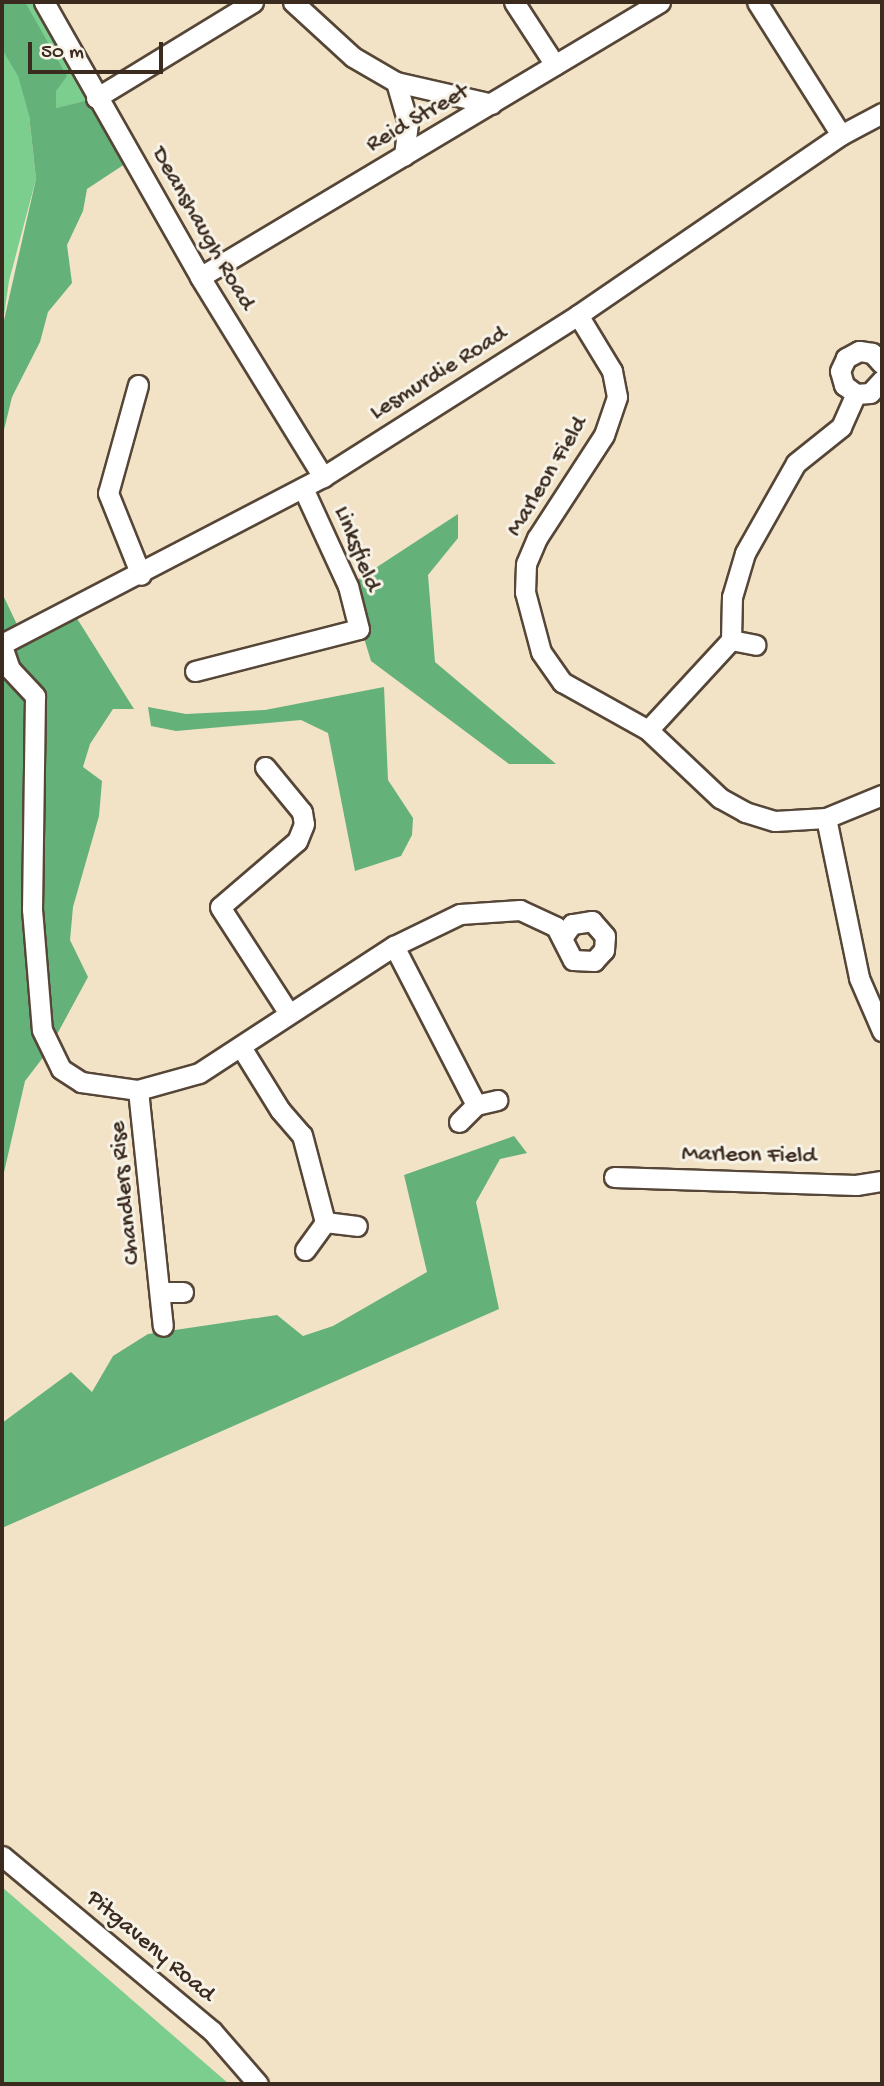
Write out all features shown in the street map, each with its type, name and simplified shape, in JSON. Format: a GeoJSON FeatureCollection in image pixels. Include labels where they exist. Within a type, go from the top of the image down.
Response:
{"type":"FeatureCollection","features":[{"type":"Feature","properties":{"kind":"street","name":"Deanshaugh Road"},"geometry":{"type":"LineString","coordinates":[[44,2],[96,98],[200,277],[323,477]]}},
{"type":"Feature","properties":{"kind":"street"},"geometry":{"type":"LineString","coordinates":[[96,98],[253,2]]}},
{"type":"Feature","properties":{"kind":"street"},"geometry":{"type":"LineString","coordinates":[[293,2],[353,57],[396,82],[492,104]]}},
{"type":"Feature","properties":{"kind":"street"},"geometry":{"type":"LineString","coordinates":[[514,2],[555,65]]}},
{"type":"Feature","properties":{"kind":"street","name":"Reid Street"},"geometry":{"type":"LineString","coordinates":[[200,277],[660,2]]}},
{"type":"Feature","properties":{"kind":"street"},"geometry":{"type":"LineString","coordinates":[[757,2],[841,135]]}},
{"type":"Feature","properties":{"kind":"street"},"geometry":{"type":"LineString","coordinates":[[396,82],[408,123],[404,156]]}},
{"type":"Feature","properties":{"kind":"street","name":"Lesmurdie Road"},"geometry":{"type":"LineString","coordinates":[[2,645],[141,575],[323,477],[578,314],[841,135],[882,113]]}},
{"type":"Feature","properties":{"kind":"street","name":"Marleon Field"},"geometry":{"type":"LineString","coordinates":[[578,314],[612,371],[617,397],[604,435],[537,538],[526,564],[525,592],[541,652],[562,682],[648,730],[696,778],[744,812],[775,821],[826,818],[882,795]]}},
{"type":"Feature","properties":{"kind":"street"},"geometry":{"type":"LineString","coordinates":[[882,364],[866,351],[846,358],[841,379],[856,394],[870,393],[882,380]]}},
{"type":"Feature","properties":{"kind":"street"},"geometry":{"type":"LineString","coordinates":[[138,384],[108,494],[141,575]]}},
{"type":"Feature","properties":{"kind":"street"},"geometry":{"type":"LineString","coordinates":[[648,730],[731,640],[732,597],[745,553],[796,463],[841,427],[856,394]]}},
{"type":"Feature","properties":{"kind":"street","name":"Linksfield"},"geometry":{"type":"LineString","coordinates":[[195,671],[359,629],[348,586],[303,488]]}},
{"type":"Feature","properties":{"kind":"street"},"geometry":{"type":"LineString","coordinates":[[731,640],[756,645]]}},
{"type":"Feature","properties":{"kind":"street","name":"Chandlers Rise"},"geometry":{"type":"LineString","coordinates":[[2,645],[10,669],[35,696],[32,909],[45,1041],[61,1069],[81,1082],[97,1088],[138,1090],[199,1073],[241,1047],[288,1012],[394,946],[460,914],[502,909],[540,916],[564,935]]}},
{"type":"Feature","properties":{"kind":"street"},"geometry":{"type":"LineString","coordinates":[[265,767],[302,812],[304,824],[297,841],[220,907],[288,1012]]}},
{"type":"Feature","properties":{"kind":"street"},"geometry":{"type":"LineString","coordinates":[[826,818],[859,978],[882,1031]]}},
{"type":"Feature","properties":{"kind":"street"},"geometry":{"type":"LineString","coordinates":[[394,946],[476,1105]]}},
{"type":"Feature","properties":{"kind":"street"},"geometry":{"type":"LineString","coordinates":[[241,1047],[280,1110],[302,1135],[325,1222]]}},
{"type":"Feature","properties":{"kind":"street","name":"Chandlers Rise"},"geometry":{"type":"LineString","coordinates":[[138,1090],[163,1326]]}},
{"type":"Feature","properties":{"kind":"street"},"geometry":{"type":"LineString","coordinates":[[459,1122],[476,1105],[497,1100]]}},
{"type":"Feature","properties":{"kind":"street","name":"Marleon Field"},"geometry":{"type":"LineString","coordinates":[[614,1177],[856,1185],[882,1181]]}},
{"type":"Feature","properties":{"kind":"street"},"geometry":{"type":"LineString","coordinates":[[325,1222],[357,1226]]}},
{"type":"Feature","properties":{"kind":"street"},"geometry":{"type":"LineString","coordinates":[[305,1250],[325,1222]]}},
{"type":"Feature","properties":{"kind":"street","name":"Chandlers Rise"},"geometry":{"type":"LineString","coordinates":[[161,1292],[183,1292]]}},
{"type":"Feature","properties":{"kind":"street","name":"Pitgaveny Road"},"geometry":{"type":"LineString","coordinates":[[2,1856],[212,2031],[258,2084]]}},
{"type":"Feature","properties":{"kind":"green space"},"geometry":{"type":"Polygon","coordinates":[[[2,2],[44,2],[96,98],[29,115],[36,179],[9,281],[2,329],[2,2]]]}},
{"type":"Feature","properties":{"kind":"green space"},"geometry":{"type":"Polygon","coordinates":[[[2,2],[25,2],[67,76],[56,91],[56,108],[96,98],[134,158],[87,189],[83,211],[67,245],[72,283],[48,312],[40,342],[12,397],[2,438],[2,329],[36,179],[29,115],[18,76],[2,49],[2,2]]]}},
{"type":"Feature","properties":{"kind":"green space"},"geometry":{"type":"Polygon","coordinates":[[[458,514],[458,538],[428,575],[435,662],[556,764],[509,764],[371,661],[348,586],[458,514]]]}},
{"type":"Feature","properties":{"kind":"green space"},"geometry":{"type":"Polygon","coordinates":[[[3,595],[21,633],[71,609],[134,709],[113,709],[90,744],[83,767],[102,781],[99,816],[73,907],[70,940],[88,977],[48,1051],[25,1081],[2,1181],[2,674],[9,669],[2,646],[3,595]]]}},
{"type":"Feature","properties":{"kind":"green space"},"geometry":{"type":"Polygon","coordinates":[[[384,687],[388,780],[413,818],[412,835],[401,856],[355,871],[328,733],[301,720],[176,731],[151,726],[148,707],[186,714],[265,710],[384,687]]]}},
{"type":"Feature","properties":{"kind":"green space"},"geometry":{"type":"Polygon","coordinates":[[[514,1136],[527,1153],[500,1159],[476,1202],[499,1309],[2,1528],[2,1423],[71,1372],[92,1392],[113,1356],[148,1334],[277,1315],[303,1336],[333,1326],[427,1272],[404,1175],[514,1136]]]}},
{"type":"Feature","properties":{"kind":"green space"},"geometry":{"type":"Polygon","coordinates":[[[2,1887],[229,2084],[2,2084],[2,1887]]]}}]}
